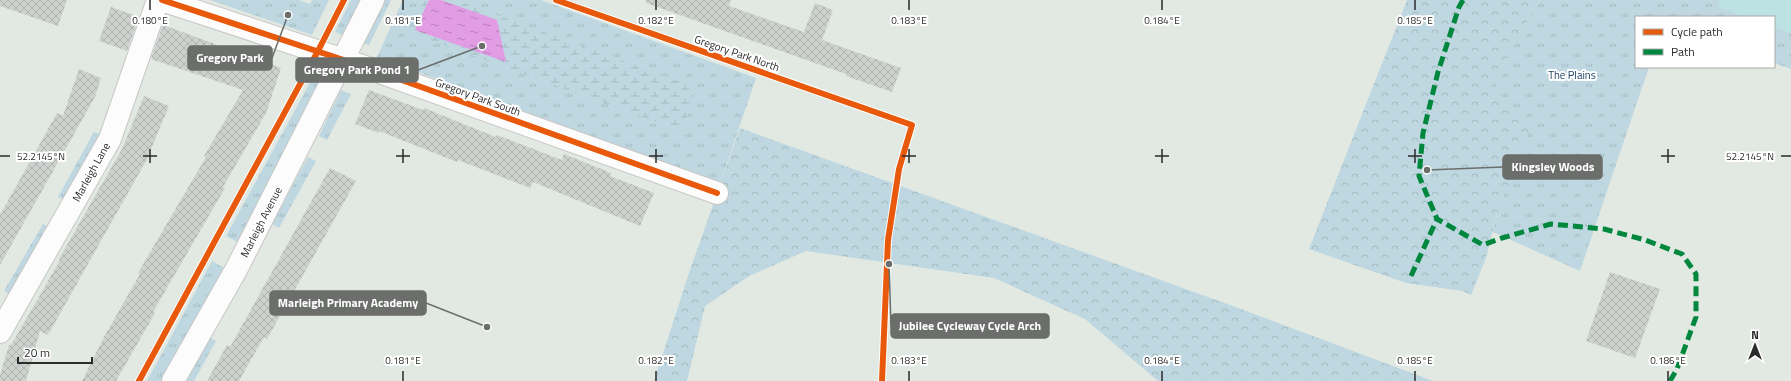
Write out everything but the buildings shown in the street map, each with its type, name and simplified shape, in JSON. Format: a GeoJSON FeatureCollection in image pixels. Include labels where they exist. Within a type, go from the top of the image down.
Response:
{"type":"FeatureCollection","features":[{"type":"Feature","properties":{"kind":"street","name":"Marleigh Lane"},"geometry":{"type":"LineString","coordinates":[[0,332],[110,139],[158,0]]}},
{"type":"Feature","properties":{"kind":"street","name":"Gregory Park South"},"geometry":{"type":"LineString","coordinates":[[162,0],[343,60],[717,194]]}},
{"type":"Feature","properties":{"kind":"street","name":"Marleigh Avenue"},"geometry":{"type":"LineString","coordinates":[[173,381],[237,268],[372,0]]}},
{"type":"Feature","properties":{"kind":"green space"},"geometry":{"type":"Polygon","coordinates":[[[210,0],[299,0],[310,4],[312,0],[329,0],[312,35],[210,0]]]}},
{"type":"Feature","properties":{"kind":"green space"},"geometry":{"type":"Polygon","coordinates":[[[351,0],[360,0],[342,35],[335,32],[351,0]]]}},
{"type":"Feature","properties":{"kind":"green space"},"geometry":{"type":"Polygon","coordinates":[[[383,0],[391,0],[369,45],[361,42],[383,0]]]}},
{"type":"Feature","properties":{"kind":"green space"},"geometry":{"type":"Polygon","coordinates":[[[403,0],[541,0],[756,78],[720,184],[377,57],[403,0]]]}},
{"type":"Feature","properties":{"kind":"green space"},"geometry":{"type":"Polygon","coordinates":[[[424,0],[455,0],[696,87],[682,131],[410,33],[424,0]]]}},
{"type":"Feature","properties":{"kind":"green space"},"geometry":{"type":"Polygon","coordinates":[[[1407,0],[1540,0],[1488,91],[1531,126],[1497,214],[1486,258],[1471,295],[1463,291],[1406,283],[1309,249],[1407,0]]]}},
{"type":"Feature","properties":{"kind":"green space","name":"The Plains"},"geometry":{"type":"Polygon","coordinates":[[[1540,0],[1791,0],[1791,69],[1775,63],[1775,16],[1635,16],[1635,68],[1649,68],[1580,271],[1493,232],[1497,214],[1487,91],[1540,0]]]}},
{"type":"Feature","properties":{"kind":"green space"},"geometry":{"type":"Polygon","coordinates":[[[312,79],[322,83],[237,242],[226,236],[312,79]]]}},
{"type":"Feature","properties":{"kind":"green space"},"geometry":{"type":"Polygon","coordinates":[[[341,90],[351,94],[327,140],[319,136],[341,90]]]}},
{"type":"Feature","properties":{"kind":"green space"},"geometry":{"type":"Polygon","coordinates":[[[740,128],[1241,309],[1433,381],[1158,381],[1085,319],[994,278],[806,251],[749,276],[705,306],[687,381],[654,381],[689,273],[740,128]]]}},
{"type":"Feature","properties":{"kind":"green space"},"geometry":{"type":"Polygon","coordinates":[[[94,132],[100,134],[64,199],[58,197],[94,132]]]}},
{"type":"Feature","properties":{"kind":"green space"},"geometry":{"type":"Polygon","coordinates":[[[308,157],[316,161],[279,228],[272,224],[308,157]]]}},
{"type":"Feature","properties":{"kind":"green space"},"geometry":{"type":"Polygon","coordinates":[[[43,224],[49,227],[9,294],[4,291],[43,224]]]}},
{"type":"Feature","properties":{"kind":"green space"},"geometry":{"type":"Polygon","coordinates":[[[212,261],[224,268],[161,381],[147,381],[212,261]]]}},
{"type":"Feature","properties":{"kind":"green space"},"geometry":{"type":"Polygon","coordinates":[[[209,337],[216,341],[194,381],[185,381],[209,337]]]}},
{"type":"Feature","properties":{"kind":"shaded area"},"geometry":{"type":"Polygon","coordinates":[[[1720,0],[1791,0],[1791,33],[1775,27],[1775,16],[1742,16],[1718,7],[1720,0]]]}},
{"type":"Feature","properties":{"kind":"water"},"geometry":{"type":"Polygon","coordinates":[[[429,0],[441,0],[497,20],[506,62],[415,30],[429,0]]]}},
{"type":"Feature","properties":{"kind":"marked path"},"geometry":{"type":"LineString","coordinates":[[1463,0],[1459,7],[1438,72],[1423,133],[1419,176],[1437,219],[1483,245],[1551,224],[1604,229],[1645,240],[1682,254],[1696,274],[1696,317],[1677,369],[1670,381]]}},
{"type":"Feature","properties":{"kind":"marked path"},"geometry":{"type":"LineString","coordinates":[[1411,276],[1437,219]]}},
{"type":"Feature","properties":{"kind":"cycle path"},"geometry":{"type":"LineString","coordinates":[[162,0],[371,69],[717,193]]}},
{"type":"Feature","properties":{"kind":"cycle path"},"geometry":{"type":"LineString","coordinates":[[139,381],[318,51],[344,0]]}},
{"type":"Feature","properties":{"kind":"cycle path","name":"Gregory Park North"},"geometry":{"type":"LineString","coordinates":[[556,0],[912,125],[899,169],[888,240],[882,381]]}},
{"type":"Feature","properties":{"kind":"place","name":"Gregory Park"},"geometry":{"type":"Point","coordinates":[288,15]}},
{"type":"Feature","properties":{"kind":"place","name":"Gregory Park Pond 1"},"geometry":{"type":"Point","coordinates":[482,46]}},
{"type":"Feature","properties":{"kind":"place","name":"Kingsley Woods"},"geometry":{"type":"Point","coordinates":[1427,170]}},
{"type":"Feature","properties":{"kind":"place","name":"Jubilee Cycleway Cycle Arch"},"geometry":{"type":"Point","coordinates":[889,264]}},
{"type":"Feature","properties":{"kind":"place","name":"Marleigh Primary Academy"},"geometry":{"type":"Point","coordinates":[487,327]}}]}
